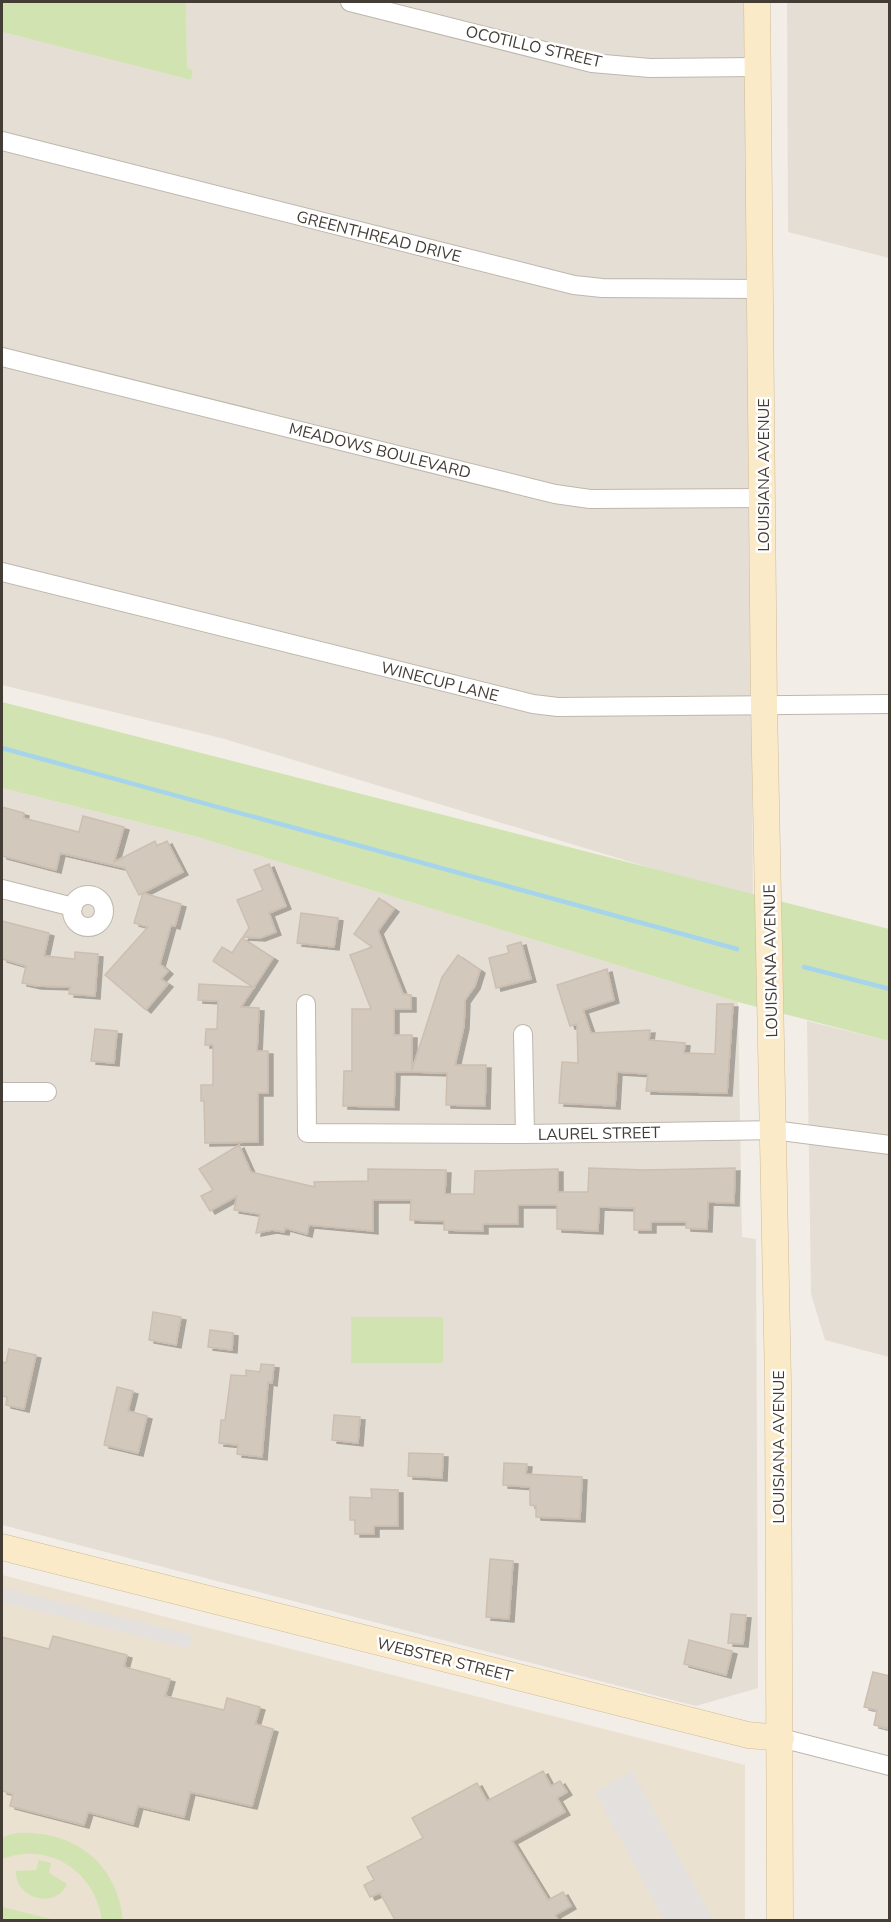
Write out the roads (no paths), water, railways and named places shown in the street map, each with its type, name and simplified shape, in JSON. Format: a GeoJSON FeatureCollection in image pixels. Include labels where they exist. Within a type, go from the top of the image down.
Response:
{"type":"FeatureCollection","features":[{"type":"Feature","properties":{"kind":"street","name":"OCOTILLO STREET"},"geometry":{"type":"LineString","coordinates":[[350,2],[592,63],[650,68],[757,67]]}},
{"type":"Feature","properties":{"kind":"street","name":"LOUISIANA AVENUE"},"geometry":{"type":"LineString","coordinates":[[757,2],[765,705],[778,1382],[780,1920]]}},
{"type":"Feature","properties":{"kind":"street","name":"GREENTHREAD DRIVE"},"geometry":{"type":"LineString","coordinates":[[2,141],[574,285],[602,288],[761,289]]}},
{"type":"Feature","properties":{"kind":"street","name":"MEADOWS BOULEVARD"},"geometry":{"type":"LineString","coordinates":[[2,357],[555,494],[590,499],[764,498]]}},
{"type":"Feature","properties":{"kind":"street","name":"WINECUP LANE"},"geometry":{"type":"LineString","coordinates":[[2,572],[533,704],[558,707],[890,705]]}},
{"type":"Feature","properties":{"kind":"street"},"geometry":{"type":"LineString","coordinates":[[2,889],[73,907]]}},
{"type":"Feature","properties":{"kind":"street","name":"LAUREL STREET"},"geometry":{"type":"LineString","coordinates":[[306,1004],[307,1133],[525,1134],[773,1130],[890,1145]]}},
{"type":"Feature","properties":{"kind":"street"},"geometry":{"type":"LineString","coordinates":[[523,1034],[525,1134]]}},
{"type":"Feature","properties":{"kind":"street"},"geometry":{"type":"LineString","coordinates":[[2,1092],[47,1092]]}},
{"type":"Feature","properties":{"kind":"street","name":"WEBSTER STREET"},"geometry":{"type":"LineString","coordinates":[[2,1547],[748,1735],[780,1738],[890,1766]]}},
{"type":"Feature","properties":{"kind":"waterway"},"geometry":{"type":"LineString","coordinates":[[2,748],[737,949]]}},
{"type":"Feature","properties":{"kind":"waterway"},"geometry":{"type":"LineString","coordinates":[[804,967],[890,989]]}}]}
